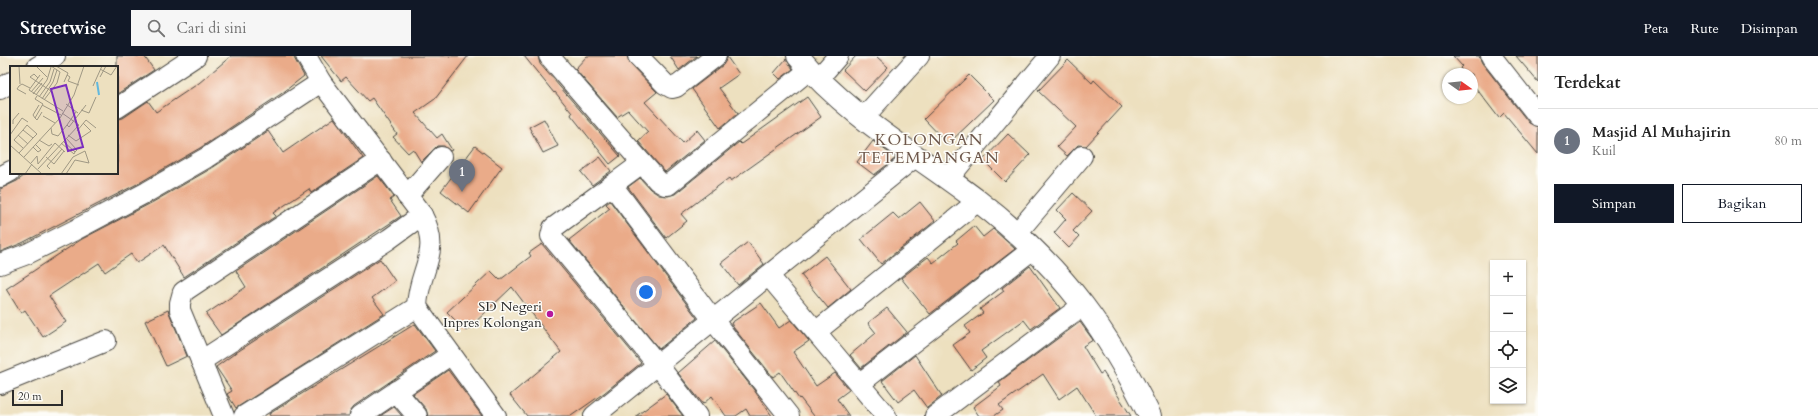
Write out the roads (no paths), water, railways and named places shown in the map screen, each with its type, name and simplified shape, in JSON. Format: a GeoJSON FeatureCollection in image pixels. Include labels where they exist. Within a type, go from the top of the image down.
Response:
{"type":"FeatureCollection","features":[{"type":"Feature","properties":{"kind":"street"},"geometry":{"type":"LineString","coordinates":[[39,66],[55,56]]}},
{"type":"Feature","properties":{"kind":"street"},"geometry":{"type":"LineString","coordinates":[[118,107],[196,56]]}},
{"type":"Feature","properties":{"kind":"street"},"geometry":{"type":"LineString","coordinates":[[306,56],[322,82],[422,215],[429,228],[432,241],[430,253],[419,287],[417,307],[496,416]]}},
{"type":"Feature","properties":{"kind":"street"},"geometry":{"type":"LineString","coordinates":[[638,56],[665,84],[672,88],[676,87],[716,56]]}},
{"type":"Feature","properties":{"kind":"street"},"geometry":{"type":"LineString","coordinates":[[558,59],[658,182],[665,185],[808,68],[838,56]]}},
{"type":"Feature","properties":{"kind":"street"},"geometry":{"type":"LineString","coordinates":[[863,118],[918,56]]}},
{"type":"Feature","properties":{"kind":"street"},"geometry":{"type":"LineString","coordinates":[[948,179],[1050,56]]}},
{"type":"Feature","properties":{"kind":"street"},"geometry":{"type":"LineString","coordinates":[[1491,56],[1538,116]]}},
{"type":"Feature","properties":{"kind":"street"},"geometry":{"type":"LineString","coordinates":[[808,68],[863,118],[978,201],[1017,233],[1033,249],[1083,305],[1114,352],[1150,416]]}},
{"type":"Feature","properties":{"kind":"street"},"geometry":{"type":"LineString","coordinates":[[0,264],[27,254],[62,237],[147,192],[206,158],[322,82]]}},
{"type":"Feature","properties":{"kind":"street"},"geometry":{"type":"LineString","coordinates":[[0,89],[10,83]]}},
{"type":"Feature","properties":{"kind":"street"},"geometry":{"type":"LineString","coordinates":[[1017,233],[1082,156]]}},
{"type":"Feature","properties":{"kind":"street"},"geometry":{"type":"LineString","coordinates":[[407,196],[440,157]]}},
{"type":"Feature","properties":{"kind":"street"},"geometry":{"type":"LineString","coordinates":[[603,413],[658,365],[915,157]]}},
{"type":"Feature","properties":{"kind":"street"},"geometry":{"type":"LineString","coordinates":[[224,416],[180,310],[183,292],[381,160]]}},
{"type":"Feature","properties":{"kind":"street"},"geometry":{"type":"LineString","coordinates":[[642,162],[553,228],[551,236],[658,365],[697,416]]}},
{"type":"Feature","properties":{"kind":"street"},"geometry":{"type":"LineString","coordinates":[[0,177],[10,172]]}},
{"type":"Feature","properties":{"kind":"street"},"geometry":{"type":"LineString","coordinates":[[612,185],[713,320],[789,416]]}},
{"type":"Feature","properties":{"kind":"street"},"geometry":{"type":"LineString","coordinates":[[817,331],[978,201]]}},
{"type":"Feature","properties":{"kind":"street"},"geometry":{"type":"LineString","coordinates":[[202,361],[389,239],[422,215]]}},
{"type":"Feature","properties":{"kind":"street"},"geometry":{"type":"LineString","coordinates":[[859,384],[1033,249]]}},
{"type":"Feature","properties":{"kind":"street"},"geometry":{"type":"LineString","coordinates":[[769,276],[817,331],[886,416]]}},
{"type":"Feature","properties":{"kind":"street"},"geometry":{"type":"LineString","coordinates":[[935,416],[1083,305]]}},
{"type":"Feature","properties":{"kind":"street"},"geometry":{"type":"LineString","coordinates":[[244,416],[417,307]]}},
{"type":"Feature","properties":{"kind":"street"},"geometry":{"type":"LineString","coordinates":[[0,384],[106,341]]}},
{"type":"Feature","properties":{"kind":"street"},"geometry":{"type":"LineString","coordinates":[[360,416],[450,354]]}},
{"type":"Feature","properties":{"kind":"street"},"geometry":{"type":"LineString","coordinates":[[396,391],[417,416]]}},
{"type":"Feature","properties":{"kind":"place","name":"Masjid Al Muhajirin"},"geometry":{"type":"Point","coordinates":[462,192]}},
{"type":"Feature","properties":{"kind":"place","name":"SD Negeri Inpres Kolongan"},"geometry":{"type":"Point","coordinates":[550,314]}},
{"type":"Feature","properties":{"kind":"district","name":"KOLONGAN TETEMPANGAN"},"geometry":{"type":"Point","coordinates":[929,149]}}]}
